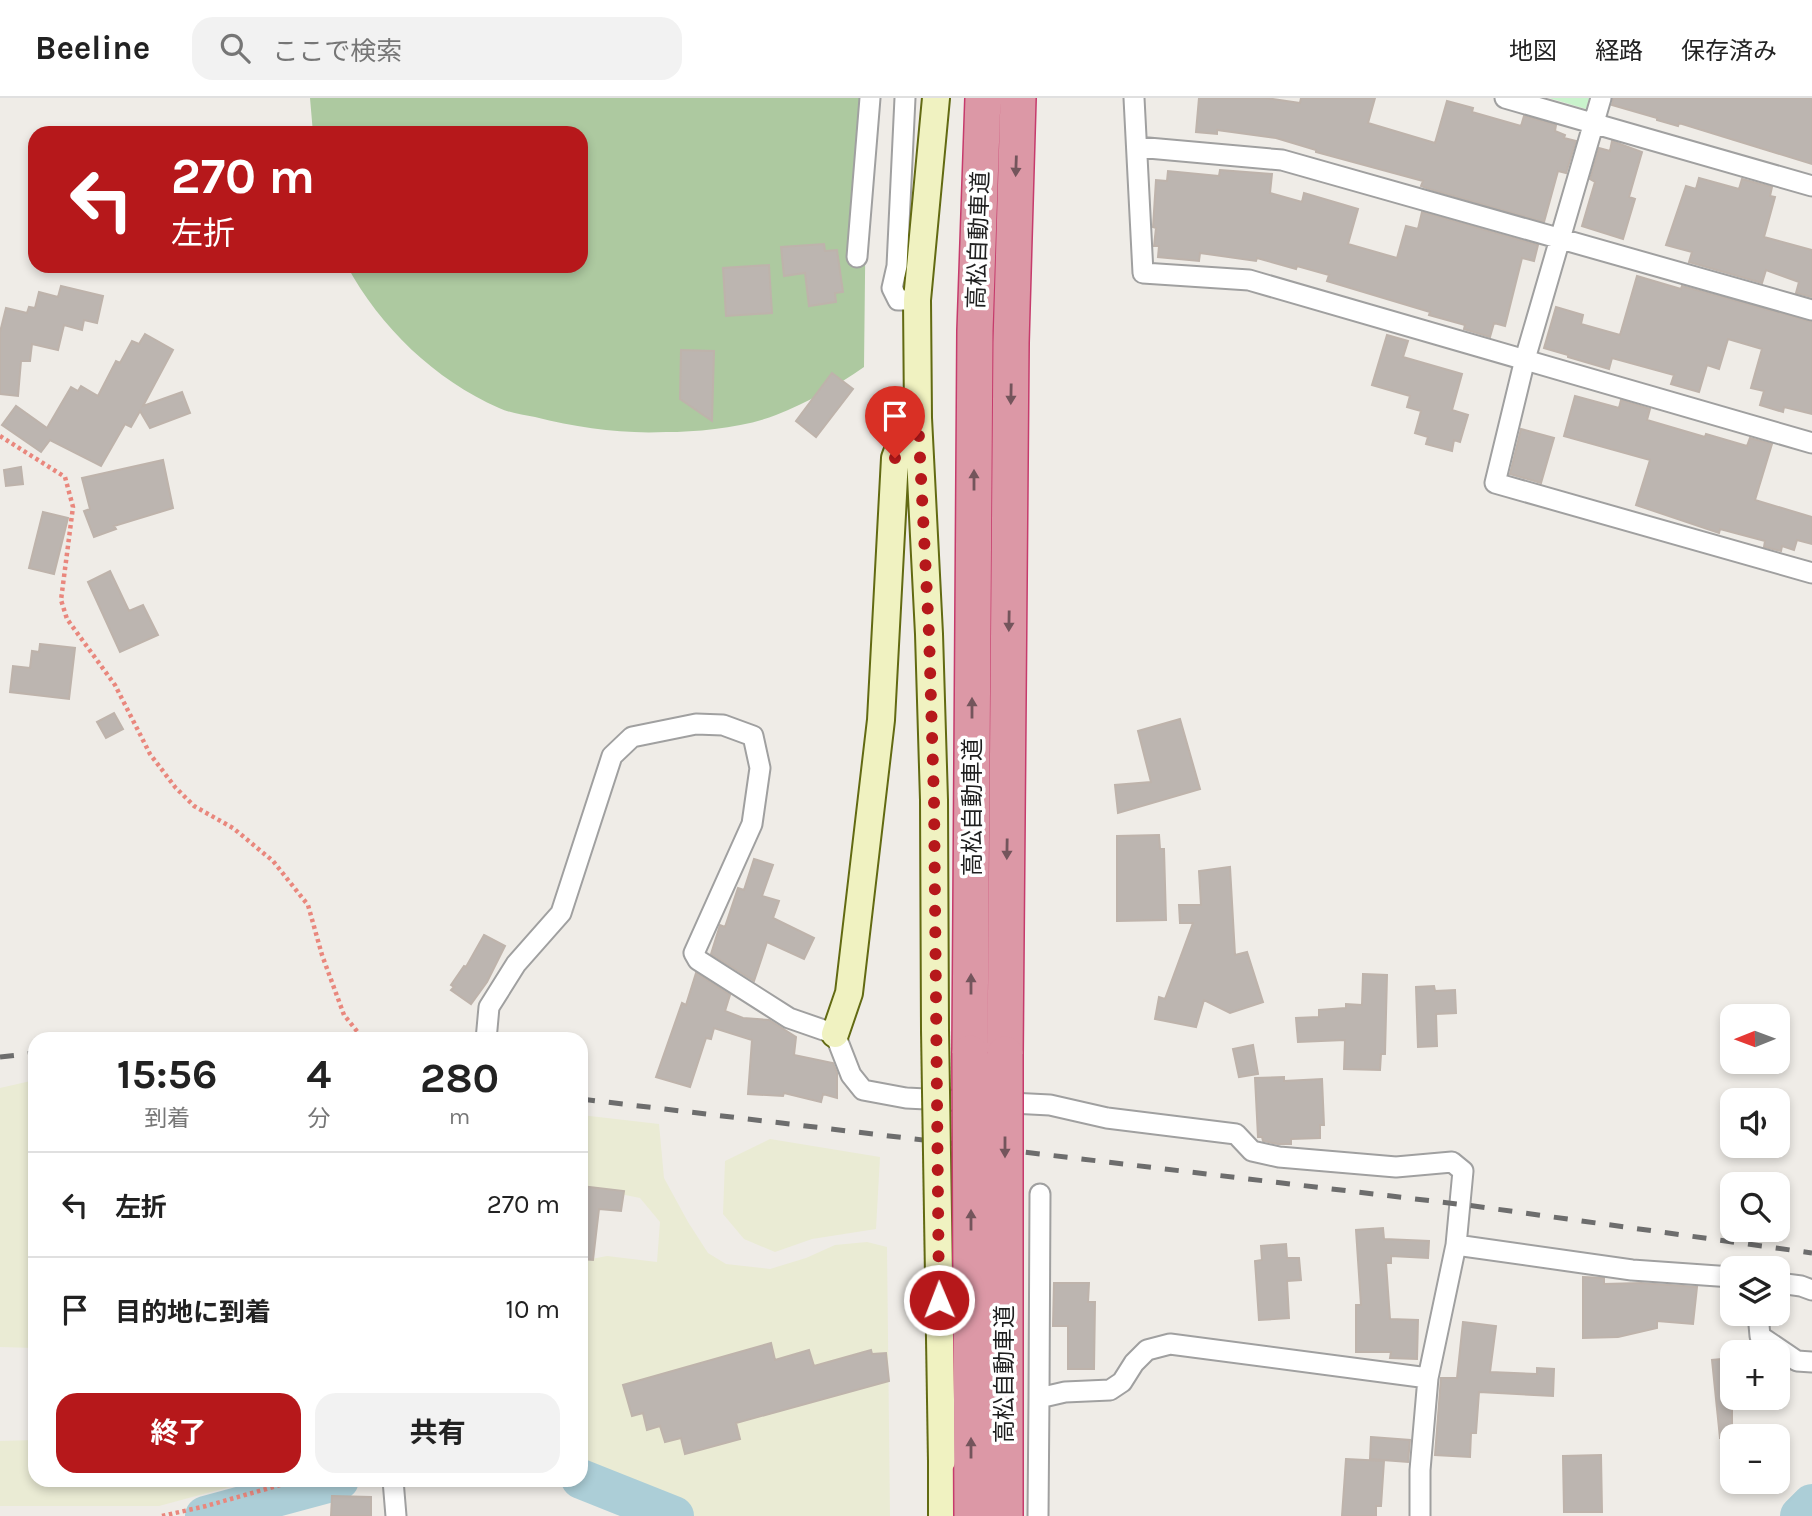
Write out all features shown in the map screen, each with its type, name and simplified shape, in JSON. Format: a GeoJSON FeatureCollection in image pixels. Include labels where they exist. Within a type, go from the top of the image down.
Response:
{"type":"FeatureCollection","features":[{"type":"Feature","properties":{"kind":"highway","name":"高松自動車道"},"geometry":{"type":"LineString","coordinates":[[972,1516],[970,1053],[975,331],[983,98]]}},
{"type":"Feature","properties":{"kind":"highway","name":"高松自動車道"},"geometry":{"type":"LineString","coordinates":[[1005,1516],[1005,1054],[1011,343],[1018,98]]}},
{"type":"Feature","properties":{"kind":"street"},"geometry":{"type":"LineString","coordinates":[[857,257],[870,98]]}},
{"type":"Feature","properties":{"kind":"street"},"geometry":{"type":"LineString","coordinates":[[905,98],[897,266],[892,288],[898,300],[917,300]]}},
{"type":"Feature","properties":{"kind":"street"},"geometry":{"type":"LineString","coordinates":[[936,98],[917,300],[918,418],[934,800],[942,1516]]}},
{"type":"Feature","properties":{"kind":"street"},"geometry":{"type":"LineString","coordinates":[[1134,98],[1143,273],[1249,280],[1812,443]]}},
{"type":"Feature","properties":{"kind":"street"},"geometry":{"type":"LineString","coordinates":[[1505,98],[1812,186]]}},
{"type":"Feature","properties":{"kind":"street"},"geometry":{"type":"LineString","coordinates":[[1601,98],[1525,359],[1495,482],[1812,573]]}},
{"type":"Feature","properties":{"kind":"street"},"geometry":{"type":"LineString","coordinates":[[1137,147],[1282,160],[1812,310]]}},
{"type":"Feature","properties":{"kind":"street"},"geometry":{"type":"LineString","coordinates":[[918,418],[904,434],[895,458],[881,720],[849,993],[835,1034],[851,1075],[863,1090],[906,1098],[1050,1105],[1107,1118],[1236,1134],[1252,1151],[1279,1157],[1396,1167],[1452,1162],[1463,1171],[1456,1245],[1428,1378],[1420,1470],[1420,1516]]}},
{"type":"Feature","properties":{"kind":"street"},"geometry":{"type":"LineString","coordinates":[[487,1032],[489,1007],[516,964],[561,913],[612,756],[632,737],[696,724],[723,725],[753,736],[760,768],[752,824],[694,953],[698,960],[789,1018],[835,1034]]}},
{"type":"Feature","properties":{"kind":"street"},"geometry":{"type":"LineString","coordinates":[[1038,1516],[1040,1194]]}},
{"type":"Feature","properties":{"kind":"street"},"geometry":{"type":"LineString","coordinates":[[1456,1245],[1632,1270],[1720,1277]]}},
{"type":"Feature","properties":{"kind":"street"},"geometry":{"type":"LineString","coordinates":[[1790,1285],[1812,1290]]}},
{"type":"Feature","properties":{"kind":"street"},"geometry":{"type":"LineString","coordinates":[[1759,1326],[1760,1336],[1797,1361],[1812,1362]]}},
{"type":"Feature","properties":{"kind":"street"},"geometry":{"type":"LineString","coordinates":[[1039,1398],[1065,1392],[1110,1390],[1122,1382],[1134,1363],[1147,1350],[1170,1344],[1428,1378]]}},
{"type":"Feature","properties":{"kind":"street"},"geometry":{"type":"LineString","coordinates":[[394,1487],[396,1516]]}},
{"type":"Feature","properties":{"kind":"path"},"geometry":{"type":"LineString","coordinates":[[0,436],[65,477],[73,507],[61,600],[66,619],[115,685],[150,754],[175,786],[194,806],[233,828],[273,861],[308,905],[322,955],[344,1015],[358,1032]]}},
{"type":"Feature","properties":{"kind":"path"},"geometry":{"type":"LineString","coordinates":[[162,1516],[274,1487]]}},
{"type":"Feature","properties":{"kind":"green space"},"geometry":{"type":"Polygon","coordinates":[[[310,98],[867,98],[864,367],[822,394],[776,415],[751,423],[707,430],[633,432],[600,429],[517,414],[499,408],[453,383],[411,349],[376,310],[351,273],[588,273],[588,126],[312,126],[310,98]]]}},
{"type":"Feature","properties":{"kind":"green space"},"geometry":{"type":"Polygon","coordinates":[[[1549,98],[1589,98],[1586,109],[1549,98]]]}},
{"type":"Feature","properties":{"kind":"green space"},"geometry":{"type":"Polygon","coordinates":[[[28,1082],[28,1348],[0,1347],[0,1088],[28,1082]]]}},
{"type":"Feature","properties":{"kind":"green space"},"geometry":{"type":"Polygon","coordinates":[[[588,1116],[659,1124],[664,1178],[708,1253],[726,1264],[770,1269],[806,1258],[835,1245],[867,1242],[887,1247],[890,1516],[691,1516],[588,1474],[588,1260],[607,1256],[657,1262],[660,1222],[640,1198],[588,1187],[588,1116]]]}},
{"type":"Feature","properties":{"kind":"green space"},"geometry":{"type":"Polygon","coordinates":[[[770,1139],[880,1157],[876,1229],[812,1239],[775,1252],[744,1239],[723,1214],[725,1161],[770,1139]]]}},
{"type":"Feature","properties":{"kind":"green space"},"geometry":{"type":"Polygon","coordinates":[[[28,1440],[28,1487],[230,1487],[159,1506],[0,1506],[0,1441],[28,1440]]]}},
{"type":"Feature","properties":{"kind":"building"},"geometry":{"type":"Polygon","coordinates":[[[1199,98],[1266,98],[1300,103],[1301,98],[1375,98],[1368,123],[1435,143],[1447,101],[1473,108],[1472,112],[1521,126],[1524,116],[1556,125],[1555,131],[1565,135],[1564,138],[1576,141],[1566,173],[1558,171],[1544,222],[1429,189],[1421,186],[1423,181],[1316,152],[1276,138],[1217,130],[1217,134],[1196,132],[1199,98]]]}},
{"type":"Feature","properties":{"kind":"building"},"geometry":{"type":"Polygon","coordinates":[[[1613,98],[1812,98],[1812,164],[1679,123],[1678,126],[1657,120],[1612,105],[1613,98]]]}},
{"type":"Feature","properties":{"kind":"building"},"geometry":{"type":"Polygon","coordinates":[[[1612,141],[1642,152],[1629,197],[1635,199],[1623,239],[1582,226],[1595,182],[1590,179],[1599,148],[1610,151],[1612,141]]]}},
{"type":"Feature","properties":{"kind":"building"},"geometry":{"type":"Polygon","coordinates":[[[1220,170],[1272,174],[1270,193],[1302,202],[1304,193],[1358,209],[1348,244],[1397,258],[1406,226],[1418,229],[1422,212],[1538,245],[1534,261],[1522,258],[1505,326],[1494,323],[1490,337],[1464,329],[1465,325],[1429,315],[1430,312],[1327,281],[1329,275],[1297,266],[1296,269],[1257,258],[1256,261],[1200,253],[1199,261],[1158,257],[1159,246],[1154,246],[1156,228],[1153,227],[1156,180],[1167,181],[1168,171],[1219,176],[1220,170]]]}},
{"type":"Feature","properties":{"kind":"building"},"geometry":{"type":"Polygon","coordinates":[[[1699,178],[1739,189],[1742,179],[1772,187],[1770,196],[1775,197],[1764,237],[1812,250],[1812,297],[1796,293],[1799,282],[1766,270],[1762,283],[1689,262],[1692,252],[1666,245],[1686,186],[1696,189],[1699,178]]]}},
{"type":"Feature","properties":{"kind":"building"},"geometry":{"type":"Polygon","coordinates":[[[824,244],[825,251],[837,250],[843,292],[835,293],[836,302],[809,306],[805,273],[784,276],[781,247],[824,244]]]}},
{"type":"Feature","properties":{"kind":"building"},"geometry":{"type":"Polygon","coordinates":[[[769,265],[772,313],[726,316],[723,268],[769,265]]]}},
{"type":"Feature","properties":{"kind":"building"},"geometry":{"type":"Polygon","coordinates":[[[1637,276],[1812,322],[1812,414],[1784,407],[1783,412],[1760,405],[1764,391],[1751,388],[1762,349],[1728,339],[1719,369],[1707,365],[1699,392],[1671,384],[1674,375],[1612,358],[1609,369],[1544,348],[1556,307],[1583,315],[1581,324],[1620,335],[1637,276]]]}},
{"type":"Feature","properties":{"kind":"building"},"geometry":{"type":"Polygon","coordinates":[[[61,286],[103,296],[97,323],[84,320],[82,330],[64,325],[58,350],[32,344],[30,361],[21,361],[18,396],[0,394],[0,332],[6,308],[27,313],[29,307],[35,308],[39,292],[58,297],[61,286]]]}},
{"type":"Feature","properties":{"kind":"building"},"geometry":{"type":"Polygon","coordinates":[[[145,334],[173,350],[143,406],[182,392],[190,413],[150,428],[140,411],[131,427],[125,424],[101,466],[50,440],[41,452],[2,425],[16,406],[47,428],[71,387],[78,391],[81,386],[98,396],[116,361],[120,363],[132,341],[139,344],[145,334]]]}},
{"type":"Feature","properties":{"kind":"building"},"geometry":{"type":"Polygon","coordinates":[[[1387,335],[1408,341],[1403,357],[1462,374],[1452,410],[1468,415],[1460,442],[1454,440],[1452,451],[1426,444],[1428,437],[1415,433],[1421,411],[1407,407],[1410,396],[1372,385],[1387,335]]]}},
{"type":"Feature","properties":{"kind":"building"},"geometry":{"type":"Polygon","coordinates":[[[681,350],[714,351],[712,421],[680,399],[681,350]]]}},
{"type":"Feature","properties":{"kind":"building"},"geometry":{"type":"Polygon","coordinates":[[[832,373],[853,389],[816,437],[796,421],[832,373]]]}},
{"type":"Feature","properties":{"kind":"building"},"geometry":{"type":"Polygon","coordinates":[[[1575,396],[1619,408],[1621,400],[1650,409],[1647,420],[1705,437],[1706,434],[1747,446],[1750,438],[1772,444],[1755,500],[1812,517],[1812,544],[1797,540],[1794,550],[1782,546],[1781,551],[1764,547],[1765,541],[1720,529],[1719,533],[1636,505],[1650,460],[1564,436],[1575,396]]]}},
{"type":"Feature","properties":{"kind":"building"},"geometry":{"type":"Polygon","coordinates":[[[1521,429],[1554,438],[1541,483],[1510,474],[1521,429]]]}},
{"type":"Feature","properties":{"kind":"building"},"geometry":{"type":"Polygon","coordinates":[[[163,460],[173,508],[114,526],[116,529],[94,537],[84,511],[90,509],[82,478],[163,460]]]}},
{"type":"Feature","properties":{"kind":"building"},"geometry":{"type":"Polygon","coordinates":[[[21,467],[23,484],[6,486],[4,470],[21,467]]]}},
{"type":"Feature","properties":{"kind":"building"},"geometry":{"type":"Polygon","coordinates":[[[43,512],[68,518],[54,574],[29,568],[43,512]]]}},
{"type":"Feature","properties":{"kind":"building"},"geometry":{"type":"Polygon","coordinates":[[[110,571],[129,611],[143,605],[158,635],[120,652],[88,582],[110,571]]]}},
{"type":"Feature","properties":{"kind":"building"},"geometry":{"type":"Polygon","coordinates":[[[40,644],[75,648],[69,699],[10,692],[13,666],[30,668],[32,651],[39,652],[40,644]]]}},
{"type":"Feature","properties":{"kind":"building"},"geometry":{"type":"Polygon","coordinates":[[[114,713],[123,729],[106,738],[97,722],[114,713]]]}},
{"type":"Feature","properties":{"kind":"building"},"geometry":{"type":"Polygon","coordinates":[[[1180,719],[1200,789],[1118,813],[1115,785],[1151,782],[1138,731],[1180,719]]]}},
{"type":"Feature","properties":{"kind":"building"},"geometry":{"type":"Polygon","coordinates":[[[1159,835],[1160,849],[1164,849],[1166,920],[1117,921],[1117,836],[1159,835]]]}},
{"type":"Feature","properties":{"kind":"building"},"geometry":{"type":"Polygon","coordinates":[[[754,859],[773,865],[762,896],[779,901],[773,918],[814,938],[804,959],[767,942],[754,981],[711,954],[720,925],[725,927],[738,888],[744,890],[754,859]]]}},
{"type":"Feature","properties":{"kind":"building"},"geometry":{"type":"Polygon","coordinates":[[[1230,867],[1235,955],[1247,952],[1263,1002],[1230,1013],[1204,1000],[1196,1027],[1155,1019],[1159,997],[1165,999],[1193,923],[1180,923],[1179,905],[1201,905],[1199,871],[1230,867]]]}},
{"type":"Feature","properties":{"kind":"building"},"geometry":{"type":"Polygon","coordinates":[[[484,935],[505,946],[487,982],[471,1004],[451,990],[454,987],[451,985],[464,966],[466,967],[484,935]]]}},
{"type":"Feature","properties":{"kind":"building"},"geometry":{"type":"Polygon","coordinates":[[[696,973],[730,995],[725,1011],[743,1018],[769,1020],[796,1037],[794,1055],[833,1063],[837,1073],[837,1098],[823,1094],[821,1102],[784,1093],[783,1096],[748,1094],[752,1040],[714,1028],[711,1039],[706,1038],[690,1087],[656,1077],[682,1003],[686,1005],[696,973]]]}},
{"type":"Feature","properties":{"kind":"building"},"geometry":{"type":"Polygon","coordinates":[[[1363,974],[1387,975],[1385,1054],[1381,1054],[1380,1070],[1344,1069],[1345,1040],[1298,1042],[1296,1018],[1319,1017],[1319,1010],[1346,1008],[1346,1004],[1362,1005],[1363,974]]]}},
{"type":"Feature","properties":{"kind":"building"},"geometry":{"type":"Polygon","coordinates":[[[1434,986],[1435,991],[1455,990],[1456,1013],[1436,1014],[1437,1046],[1418,1047],[1416,987],[1434,986]]]}},
{"type":"Feature","properties":{"kind":"building"},"geometry":{"type":"Polygon","coordinates":[[[1253,1045],[1258,1074],[1239,1077],[1233,1049],[1253,1045]]]}},
{"type":"Feature","properties":{"kind":"building"},"geometry":{"type":"Polygon","coordinates":[[[1284,1077],[1284,1081],[1322,1079],[1324,1125],[1320,1125],[1320,1138],[1291,1139],[1291,1144],[1278,1144],[1263,1141],[1262,1137],[1258,1137],[1255,1078],[1284,1077]]]}},
{"type":"Feature","properties":{"kind":"building"},"geometry":{"type":"Polygon","coordinates":[[[588,1187],[624,1191],[621,1211],[599,1209],[593,1260],[588,1260],[588,1187]]]}},
{"type":"Feature","properties":{"kind":"building"},"geometry":{"type":"Polygon","coordinates":[[[1383,1228],[1384,1239],[1429,1241],[1428,1258],[1391,1256],[1391,1263],[1386,1263],[1390,1319],[1418,1320],[1417,1359],[1390,1358],[1391,1352],[1356,1352],[1356,1305],[1361,1305],[1356,1230],[1383,1228]]]}},
{"type":"Feature","properties":{"kind":"building"},"geometry":{"type":"Polygon","coordinates":[[[1286,1244],[1287,1258],[1299,1258],[1301,1280],[1287,1281],[1289,1318],[1259,1320],[1255,1261],[1262,1260],[1261,1246],[1286,1244]]]}},
{"type":"Feature","properties":{"kind":"building"},"geometry":{"type":"Polygon","coordinates":[[[1583,1277],[1604,1278],[1604,1284],[1641,1283],[1697,1287],[1693,1324],[1657,1321],[1657,1328],[1618,1337],[1583,1338],[1583,1277]]]}},
{"type":"Feature","properties":{"kind":"building"},"geometry":{"type":"Polygon","coordinates":[[[1054,1283],[1089,1283],[1088,1302],[1095,1302],[1094,1369],[1068,1369],[1068,1326],[1053,1326],[1054,1283]]]}},
{"type":"Feature","properties":{"kind":"building"},"geometry":{"type":"Polygon","coordinates":[[[1463,1322],[1496,1326],[1490,1372],[1537,1374],[1537,1368],[1554,1369],[1553,1396],[1479,1392],[1476,1433],[1471,1433],[1470,1457],[1435,1455],[1441,1378],[1457,1378],[1463,1322]]]}},
{"type":"Feature","properties":{"kind":"building"},"geometry":{"type":"Polygon","coordinates":[[[771,1343],[775,1360],[809,1350],[814,1366],[871,1350],[872,1354],[886,1353],[889,1381],[736,1423],[740,1439],[685,1454],[681,1438],[665,1442],[660,1426],[647,1430],[643,1413],[632,1416],[623,1385],[771,1343]]]}},
{"type":"Feature","properties":{"kind":"building"},"geometry":{"type":"Polygon","coordinates":[[[1720,1359],[1720,1410],[1732,1410],[1732,1424],[1720,1424],[1720,1438],[1712,1360],[1720,1359]]]}},
{"type":"Feature","properties":{"kind":"building"},"geometry":{"type":"Polygon","coordinates":[[[1371,1437],[1410,1440],[1408,1462],[1370,1459],[1371,1437]]]}},
{"type":"Feature","properties":{"kind":"building"},"geometry":{"type":"Polygon","coordinates":[[[1601,1455],[1602,1512],[1564,1512],[1563,1456],[1601,1455]]]}},
{"type":"Feature","properties":{"kind":"building"},"geometry":{"type":"Polygon","coordinates":[[[1346,1459],[1384,1461],[1381,1506],[1376,1506],[1376,1516],[1342,1516],[1346,1459]]]}},
{"type":"Feature","properties":{"kind":"building"},"geometry":{"type":"Polygon","coordinates":[[[332,1496],[371,1497],[371,1516],[331,1516],[332,1496]]]}},
{"type":"Feature","properties":{"kind":"waterway"},"geometry":{"type":"LineString","coordinates":[[588,1482],[674,1516]]}},
{"type":"Feature","properties":{"kind":"waterway"},"geometry":{"type":"LineString","coordinates":[[205,1516],[313,1487]]}},
{"type":"Feature","properties":{"kind":"waterway"},"geometry":{"type":"LineString","coordinates":[[1800,1516],[1812,1504]]}},
{"type":"Feature","properties":{"kind":"railway"},"geometry":{"type":"LineString","coordinates":[[0,1057],[28,1054]]}},
{"type":"Feature","properties":{"kind":"railway"},"geometry":{"type":"LineString","coordinates":[[588,1100],[1474,1206],[1812,1253]]}},
{"type":"Feature","properties":{"kind":"route"},"geometry":{"type":"LineString","coordinates":[[895,458],[904,434],[918,418],[934,800],[939,1300]]}}]}
